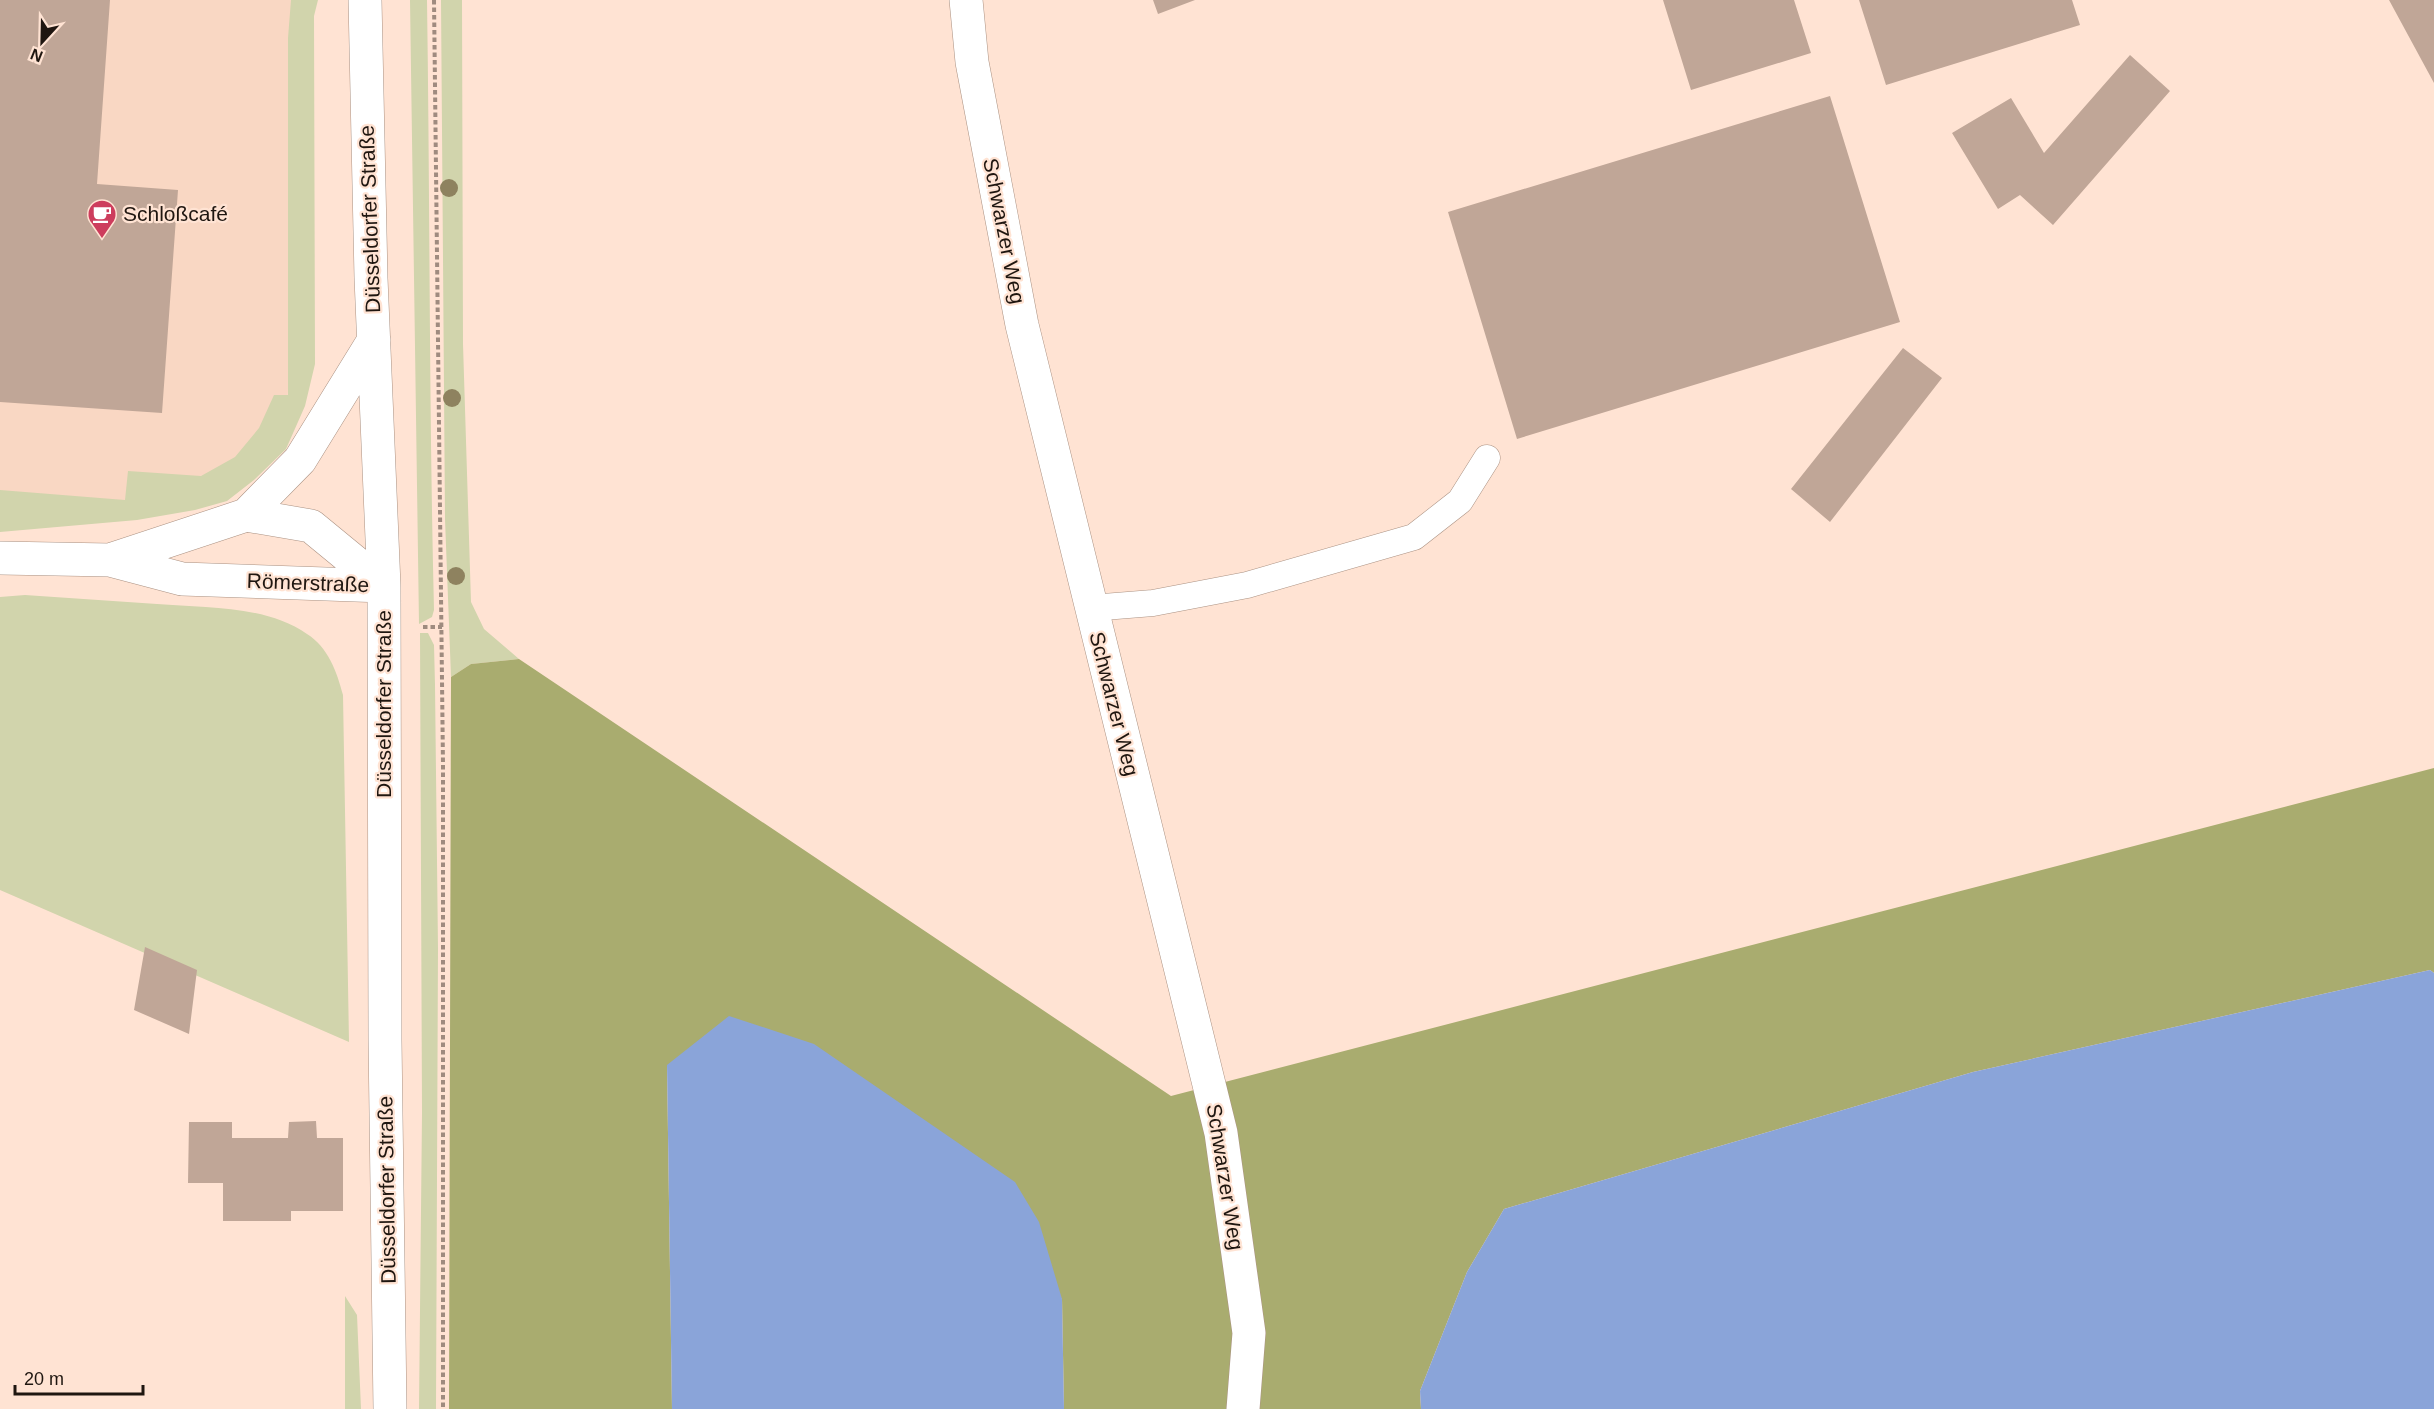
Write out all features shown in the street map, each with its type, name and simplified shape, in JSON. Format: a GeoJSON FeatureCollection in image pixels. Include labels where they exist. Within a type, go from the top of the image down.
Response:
{"type":"FeatureCollection","features":[{"type":"Feature","properties":{"kind":"street","name":"Düsseldorfer Straße"},"geometry":{"type":"LineString","coordinates":[[364,0],[384,586],[385,1040],[390,1409]]}},
{"type":"Feature","properties":{"kind":"street","name":"Schwarzer Weg"},"geometry":{"type":"LineString","coordinates":[[966,0],[972,62],[1022,325],[1221,1133],[1249,1333],[1243,1409]]}},
{"type":"Feature","properties":{"kind":"street"},"geometry":{"type":"LineString","coordinates":[[246,515],[300,460],[374,339]]}},
{"type":"Feature","properties":{"kind":"street","name":"Römerstraße"},"geometry":{"type":"LineString","coordinates":[[110,560],[246,515],[311,526],[384,586]]}},
{"type":"Feature","properties":{"kind":"street","name":"Römerstraße"},"geometry":{"type":"LineString","coordinates":[[0,558],[110,560],[182,579],[384,586]]}},
{"type":"Feature","properties":{"kind":"lane"},"geometry":{"type":"LineString","coordinates":[[1091,608],[1153,603],[1247,585],[1414,537],[1460,501],[1487,458]]}},
{"type":"Feature","properties":{"kind":"path"},"geometry":{"type":"LineString","coordinates":[[434,0],[443,765],[443,1409]]}},
{"type":"Feature","properties":{"kind":"shaded area"},"geometry":{"type":"Polygon","coordinates":[[[0,0],[302,0],[287,417],[188,500],[0,512],[0,0]]]}},
{"type":"Feature","properties":{"kind":"green space"},"geometry":{"type":"Polygon","coordinates":[[[291,0],[318,0],[314,16],[315,364],[305,406],[286,449],[254,480],[227,501],[195,510],[137,520],[0,532],[0,490],[125,500],[128,471],[201,476],[235,457],[259,428],[274,395],[288,395],[288,38],[291,0]]]}},
{"type":"Feature","properties":{"kind":"green space"},"geometry":{"type":"Polygon","coordinates":[[[410,0],[427,0],[434,610],[432,617],[419,624],[410,0]]]}},
{"type":"Feature","properties":{"kind":"green space"},"geometry":{"type":"Polygon","coordinates":[[[441,0],[462,0],[463,344],[471,602],[484,629],[519,659],[471,664],[451,677],[445,519],[441,0]]]}},
{"type":"Feature","properties":{"kind":"green space"},"geometry":{"type":"Polygon","coordinates":[[[25,595],[214,608],[254,613],[290,625],[307,634],[321,646],[335,669],[343,695],[349,1042],[0,890],[0,597],[25,595]]]}},
{"type":"Feature","properties":{"kind":"green space"},"geometry":{"type":"Polygon","coordinates":[[[420,633],[428,633],[434,645],[435,685],[438,949],[436,1409],[419,1409],[422,1113],[420,633]]]}},
{"type":"Feature","properties":{"kind":"green space"},"geometry":{"type":"Polygon","coordinates":[[[519,659],[1171,1096],[2434,768],[2434,973],[2430,970],[1973,1072],[1504,1209],[1467,1272],[1420,1391],[1421,1409],[1064,1409],[1062,1299],[667,1065],[672,1409],[449,1409],[451,677],[471,664],[519,659]]]}},
{"type":"Feature","properties":{"kind":"green space"},"geometry":{"type":"Polygon","coordinates":[[[345,1296],[357,1315],[361,1409],[345,1409],[345,1296]]]}},
{"type":"Feature","properties":{"kind":"water"},"geometry":{"type":"Polygon","coordinates":[[[2430,970],[2434,973],[2434,1409],[1421,1409],[1420,1391],[1467,1272],[1504,1209],[1973,1072],[2430,970]]]}},
{"type":"Feature","properties":{"kind":"water"},"geometry":{"type":"Polygon","coordinates":[[[729,1016],[814,1044],[1015,1182],[1039,1222],[1062,1299],[1064,1409],[672,1409],[667,1065],[729,1016]]]}},
{"type":"Feature","properties":{"kind":"building"},"geometry":{"type":"Polygon","coordinates":[[[0,0],[110,0],[97,184],[178,190],[162,413],[0,402],[0,0]]]}},
{"type":"Feature","properties":{"kind":"building"},"geometry":{"type":"Polygon","coordinates":[[[1153,0],[1195,0],[1158,14],[1153,0]]]}},
{"type":"Feature","properties":{"kind":"building"},"geometry":{"type":"Polygon","coordinates":[[[1663,0],[1794,0],[1811,53],[1691,90],[1663,0]]]}},
{"type":"Feature","properties":{"kind":"building"},"geometry":{"type":"Polygon","coordinates":[[[1859,0],[2072,0],[2080,25],[1886,85],[1859,0]]]}},
{"type":"Feature","properties":{"kind":"building"},"geometry":{"type":"Polygon","coordinates":[[[2389,0],[2434,0],[2434,83],[2389,0]]]}},
{"type":"Feature","properties":{"kind":"building"},"geometry":{"type":"Polygon","coordinates":[[[2130,55],[2170,91],[2053,225],[2020,195],[1998,209],[1952,133],[2011,98],[2044,153],[2130,55]]]}},
{"type":"Feature","properties":{"kind":"building"},"geometry":{"type":"Polygon","coordinates":[[[1830,96],[1900,322],[1517,439],[1448,212],[1830,96]]]}},
{"type":"Feature","properties":{"kind":"building"},"geometry":{"type":"Polygon","coordinates":[[[1903,348],[1942,378],[1830,522],[1791,489],[1903,348]]]}},
{"type":"Feature","properties":{"kind":"building"},"geometry":{"type":"Polygon","coordinates":[[[145,947],[197,970],[189,1034],[134,1010],[145,947]]]}},
{"type":"Feature","properties":{"kind":"building"},"geometry":{"type":"Polygon","coordinates":[[[316,1121],[317,1138],[343,1138],[343,1211],[291,1211],[291,1221],[223,1221],[223,1183],[188,1183],[189,1122],[232,1122],[232,1138],[288,1138],[289,1122],[316,1121]]]}},
{"type":"Feature","properties":{"kind":"place","name":"Schloßcafé"},"geometry":{"type":"Point","coordinates":[102,240]}}]}
